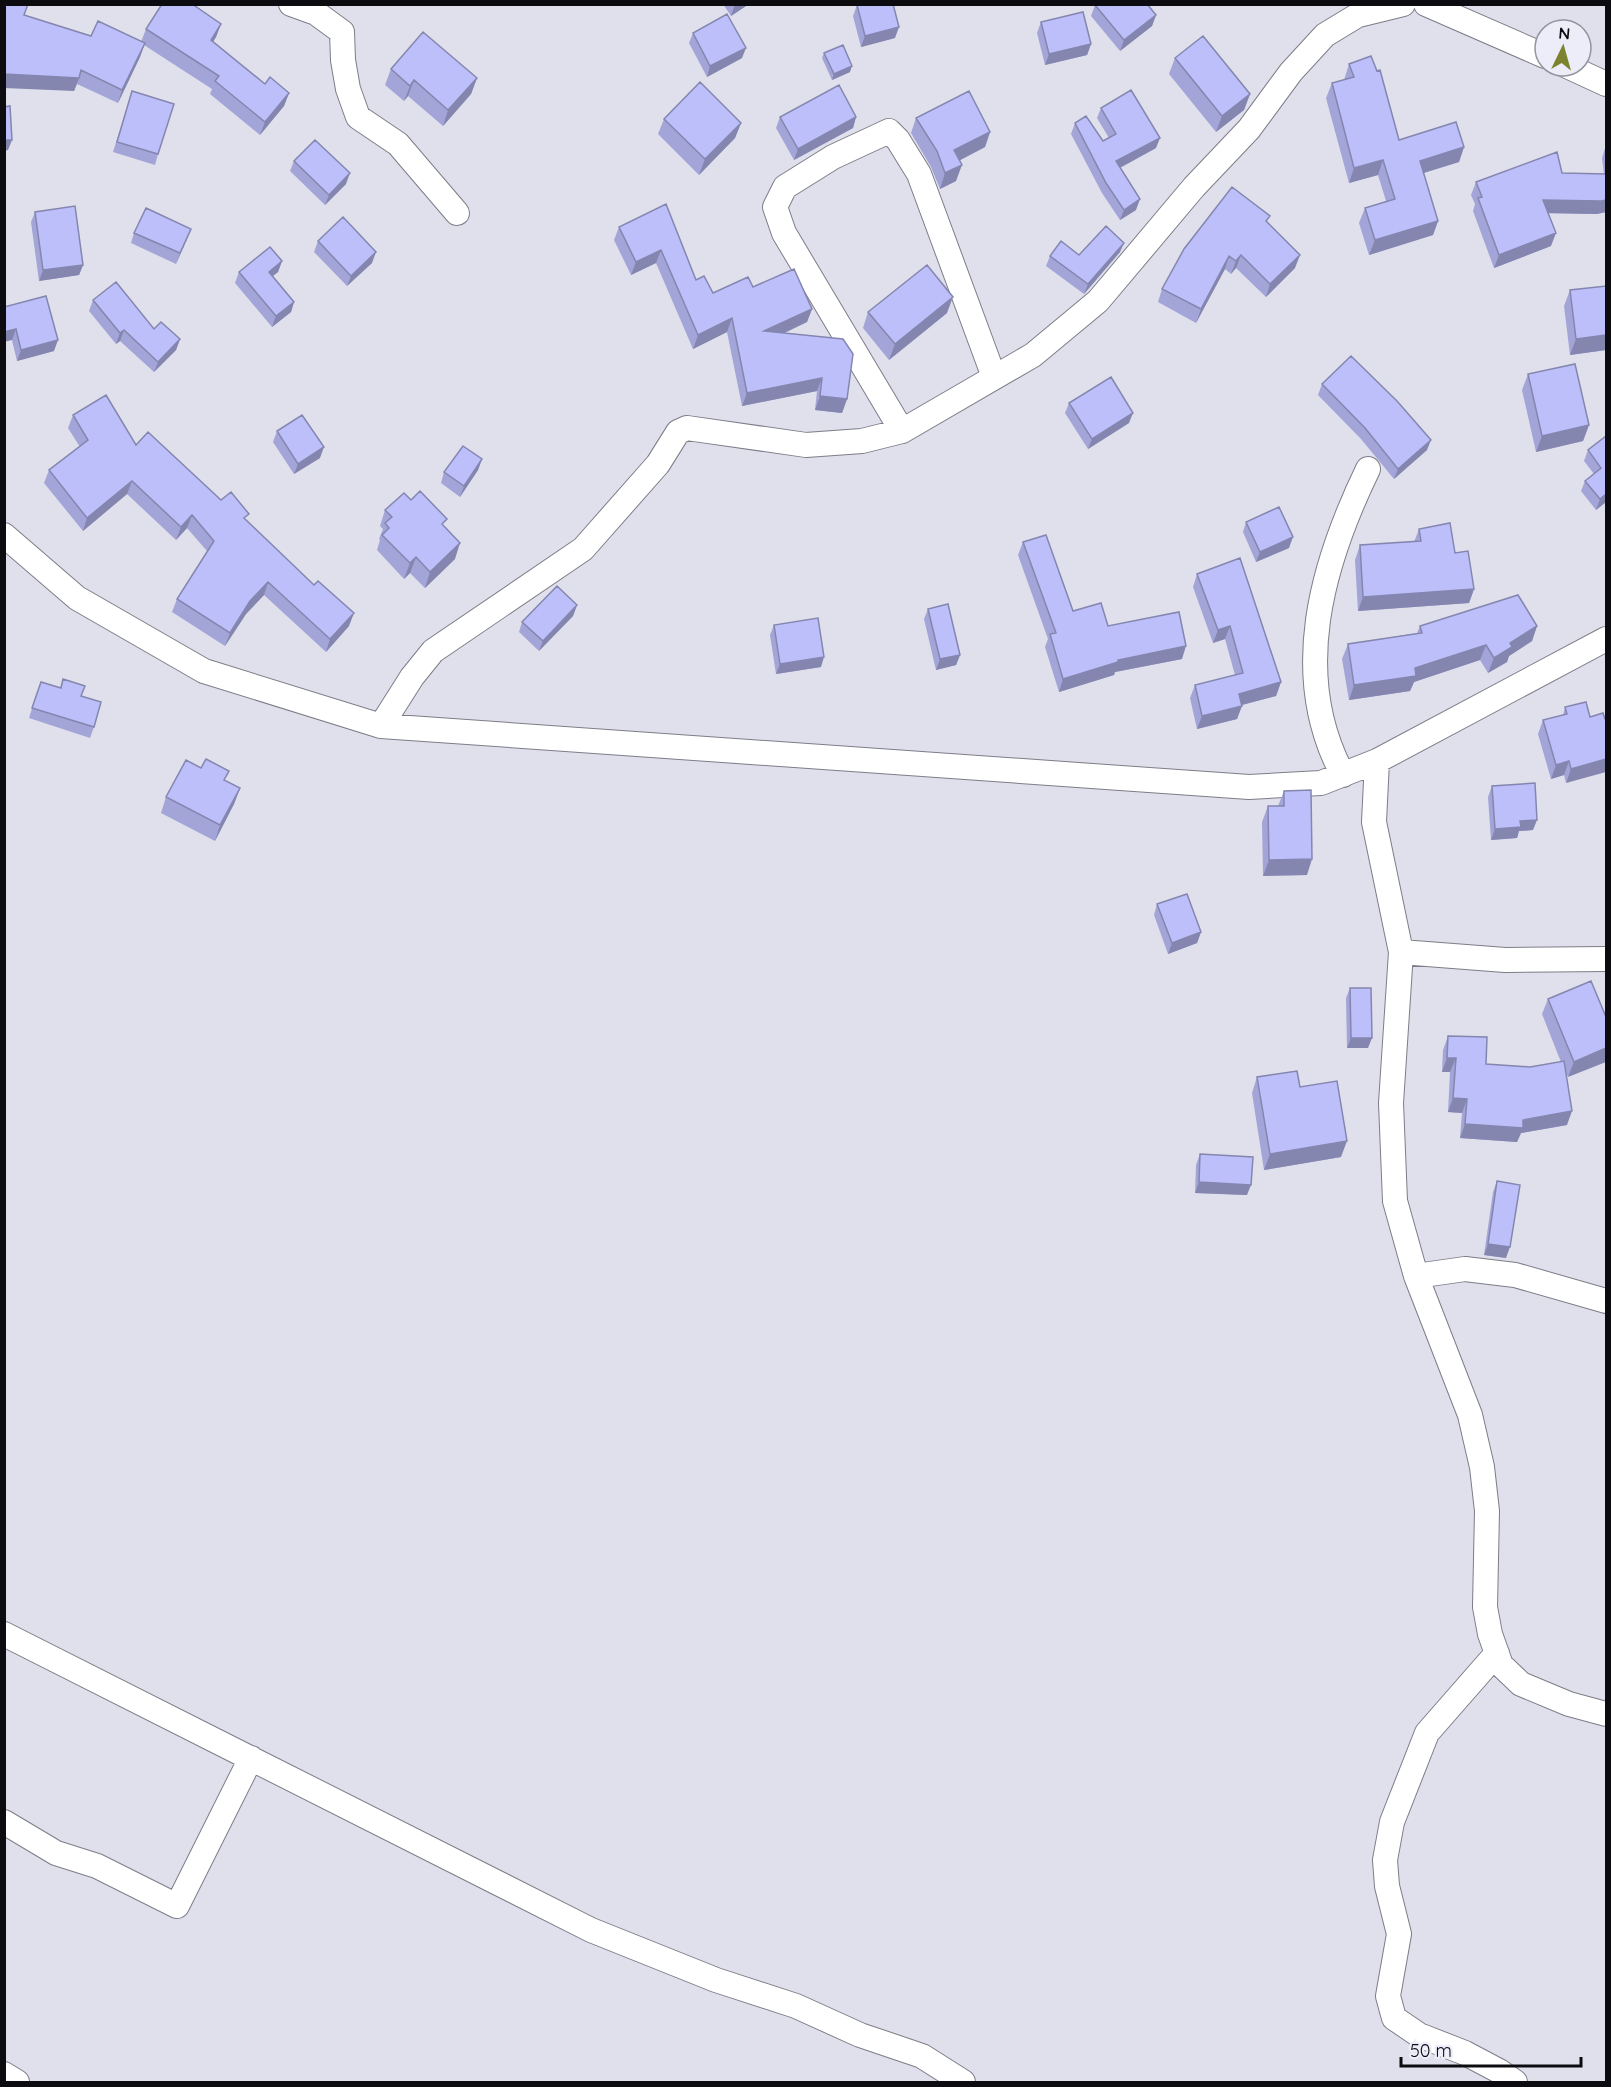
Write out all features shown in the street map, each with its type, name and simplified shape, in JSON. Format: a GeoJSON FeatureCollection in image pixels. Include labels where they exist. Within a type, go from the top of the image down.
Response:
{"type":"FeatureCollection","features":[{"type":"Feature","properties":{"kind":"street"},"geometry":{"type":"LineString","coordinates":[[291,4],[316,13],[342,32],[346,79],[358,117],[398,144],[457,213]]}},
{"type":"Feature","properties":{"kind":"street"},"geometry":{"type":"LineString","coordinates":[[381,726],[412,677],[433,651],[583,549],[658,464],[678,432],[687,428],[806,445],[862,441],[902,430],[1033,355],[1098,301],[1194,187],[1249,129],[1291,72],[1324,35],[1358,15],[1403,4]]}},
{"type":"Feature","properties":{"kind":"street"},"geometry":{"type":"LineString","coordinates":[[1426,4],[1533,51]]}},
{"type":"Feature","properties":{"kind":"street"},"geometry":{"type":"LineString","coordinates":[[902,430],[784,233],[775,207],[785,187],[833,157],[889,131],[898,140],[919,174],[994,376]]}},
{"type":"Feature","properties":{"kind":"street"},"geometry":{"type":"LineString","coordinates":[[1343,775],[1329,749],[1321,721],[1316,689],[1316,646],[1327,568],[1368,469]]}},
{"type":"Feature","properties":{"kind":"street"},"geometry":{"type":"LineString","coordinates":[[4,535],[77,598],[204,671],[381,726],[1249,787],[1321,783],[1377,761],[1606,639]]}},
{"type":"Feature","properties":{"kind":"street"},"geometry":{"type":"LineString","coordinates":[[1377,761],[1374,822],[1401,952],[1391,1103],[1395,1201],[1416,1276],[1470,1415],[1482,1467],[1487,1511],[1485,1607],[1501,1665],[1521,1684],[1569,1704],[1606,1714]]}},
{"type":"Feature","properties":{"kind":"street"},"geometry":{"type":"LineString","coordinates":[[1401,952],[1505,960],[1606,959]]}},
{"type":"Feature","properties":{"kind":"street"},"geometry":{"type":"LineString","coordinates":[[1416,1276],[1465,1269],[1515,1275],[1606,1301]]}},
{"type":"Feature","properties":{"kind":"street"},"geometry":{"type":"LineString","coordinates":[[4,1634],[591,1930],[716,1980],[796,2006],[860,2035],[922,2056],[963,2082]]}},
{"type":"Feature","properties":{"kind":"street"},"geometry":{"type":"LineString","coordinates":[[1497,1653],[1426,1733],[1392,1822],[1384,1860],[1387,1886],[1399,1934],[1388,1996],[1394,2018],[1419,2035],[1465,2053],[1515,2082]]}},
{"type":"Feature","properties":{"kind":"street"},"geometry":{"type":"LineString","coordinates":[[4,1822],[56,1853],[97,1866],[177,1906],[251,1758]]}},
{"type":"Feature","properties":{"kind":"street"},"geometry":{"type":"LineString","coordinates":[[4,2073],[17,2082]]}},
{"type":"Feature","properties":{"kind":"building"},"geometry":{"type":"Polygon","coordinates":[[[4,4],[28,4],[24,15],[91,36],[98,21],[145,43],[122,90],[81,70],[79,78],[4,74],[4,4]]]}},
{"type":"Feature","properties":{"kind":"building"},"geometry":{"type":"Polygon","coordinates":[[[162,4],[192,4],[221,24],[211,40],[265,84],[270,77],[289,93],[265,122],[215,81],[219,76],[146,29],[162,4]]]}},
{"type":"Feature","properties":{"kind":"building"},"geometry":{"type":"Polygon","coordinates":[[[893,4],[899,27],[865,36],[857,5],[893,4]]]}},
{"type":"Feature","properties":{"kind":"building"},"geometry":{"type":"Polygon","coordinates":[[[1096,4],[1147,4],[1156,15],[1124,40],[1096,4]]]}},
{"type":"Feature","properties":{"kind":"building"},"geometry":{"type":"Polygon","coordinates":[[[1083,12],[1091,44],[1049,54],[1041,22],[1083,12]]]}},
{"type":"Feature","properties":{"kind":"building"},"geometry":{"type":"Polygon","coordinates":[[[727,14],[746,48],[710,66],[693,33],[727,14]]]}},
{"type":"Feature","properties":{"kind":"building"},"geometry":{"type":"Polygon","coordinates":[[[423,32],[477,78],[448,110],[414,80],[410,86],[391,69],[423,32]]]}},
{"type":"Feature","properties":{"kind":"building"},"geometry":{"type":"Polygon","coordinates":[[[1203,36],[1250,94],[1222,116],[1175,58],[1203,36]]]}},
{"type":"Feature","properties":{"kind":"building"},"geometry":{"type":"Polygon","coordinates":[[[843,45],[852,66],[834,74],[824,53],[843,45]]]}},
{"type":"Feature","properties":{"kind":"building"},"geometry":{"type":"Polygon","coordinates":[[[1371,56],[1377,71],[1380,70],[1399,140],[1456,122],[1464,147],[1420,161],[1438,221],[1375,240],[1365,208],[1395,199],[1383,160],[1354,168],[1332,83],[1354,77],[1349,64],[1371,56]]]}},
{"type":"Feature","properties":{"kind":"building"},"geometry":{"type":"Polygon","coordinates":[[[700,82],[741,123],[705,159],[664,119],[700,82]]]}},
{"type":"Feature","properties":{"kind":"building"},"geometry":{"type":"Polygon","coordinates":[[[839,85],[856,117],[798,149],[780,117],[839,85]]]}},
{"type":"Feature","properties":{"kind":"building"},"geometry":{"type":"Polygon","coordinates":[[[1131,90],[1160,138],[1116,161],[1140,199],[1124,210],[1106,183],[1075,123],[1086,116],[1103,141],[1116,134],[1101,108],[1131,90]]]}},
{"type":"Feature","properties":{"kind":"building"},"geometry":{"type":"Polygon","coordinates":[[[132,91],[174,104],[158,154],[117,142],[132,91]]]}},
{"type":"Feature","properties":{"kind":"building"},"geometry":{"type":"Polygon","coordinates":[[[969,91],[990,132],[954,150],[962,165],[945,173],[937,151],[916,118],[969,91]]]}},
{"type":"Feature","properties":{"kind":"building"},"geometry":{"type":"Polygon","coordinates":[[[10,106],[12,140],[4,140],[4,107],[10,106]]]}},
{"type":"Feature","properties":{"kind":"building"},"geometry":{"type":"Polygon","coordinates":[[[315,140],[350,173],[329,195],[294,161],[315,140]]]}},
{"type":"Feature","properties":{"kind":"building"},"geometry":{"type":"Polygon","coordinates":[[[1557,152],[1562,173],[1606,174],[1606,200],[1543,200],[1556,233],[1499,255],[1478,198],[1482,197],[1476,182],[1557,152]]]}},
{"type":"Feature","properties":{"kind":"building"},"geometry":{"type":"Polygon","coordinates":[[[1232,187],[1270,216],[1266,221],[1300,255],[1270,284],[1241,255],[1236,261],[1229,256],[1201,309],[1162,289],[1184,249],[1232,187]]]}},
{"type":"Feature","properties":{"kind":"building"},"geometry":{"type":"Polygon","coordinates":[[[666,204],[696,280],[704,276],[713,293],[748,277],[753,287],[794,269],[812,309],[764,331],[843,339],[853,354],[847,399],[820,396],[822,378],[747,393],[732,318],[698,335],[661,250],[636,262],[619,227],[666,204]]]}},
{"type":"Feature","properties":{"kind":"building"},"geometry":{"type":"Polygon","coordinates":[[[75,206],[83,265],[43,270],[35,212],[75,206]]]}},
{"type":"Feature","properties":{"kind":"building"},"geometry":{"type":"Polygon","coordinates":[[[146,208],[191,229],[180,253],[134,233],[146,208]]]}},
{"type":"Feature","properties":{"kind":"building"},"geometry":{"type":"Polygon","coordinates":[[[343,217],[376,252],[351,276],[318,241],[343,217]]]}},
{"type":"Feature","properties":{"kind":"building"},"geometry":{"type":"Polygon","coordinates":[[[1106,226],[1124,243],[1088,284],[1050,256],[1061,241],[1079,255],[1106,226]]]}},
{"type":"Feature","properties":{"kind":"building"},"geometry":{"type":"Polygon","coordinates":[[[270,247],[282,261],[269,272],[294,302],[276,316],[239,272],[270,247]]]}},
{"type":"Feature","properties":{"kind":"building"},"geometry":{"type":"Polygon","coordinates":[[[927,265],[953,297],[895,344],[868,312],[927,265]]]}},
{"type":"Feature","properties":{"kind":"building"},"geometry":{"type":"Polygon","coordinates":[[[116,282],[154,329],[161,322],[180,339],[158,362],[124,330],[120,333],[93,300],[116,282]]]}},
{"type":"Feature","properties":{"kind":"building"},"geometry":{"type":"Polygon","coordinates":[[[1606,286],[1606,335],[1576,339],[1570,290],[1606,286]]]}},
{"type":"Feature","properties":{"kind":"building"},"geometry":{"type":"Polygon","coordinates":[[[46,296],[58,340],[21,350],[16,329],[4,332],[4,307],[46,296]]]}},
{"type":"Feature","properties":{"kind":"building"},"geometry":{"type":"Polygon","coordinates":[[[1351,356],[1397,401],[1431,440],[1398,469],[1365,428],[1322,384],[1351,356]]]}},
{"type":"Feature","properties":{"kind":"building"},"geometry":{"type":"Polygon","coordinates":[[[1575,364],[1589,425],[1542,436],[1528,374],[1575,364]]]}},
{"type":"Feature","properties":{"kind":"building"},"geometry":{"type":"Polygon","coordinates":[[[1111,377],[1133,413],[1092,439],[1069,403],[1111,377]]]}},
{"type":"Feature","properties":{"kind":"building"},"geometry":{"type":"Polygon","coordinates":[[[106,395],[136,445],[148,432],[221,500],[231,492],[249,514],[244,518],[314,585],[318,581],[354,613],[330,639],[268,582],[250,601],[230,633],[177,599],[214,541],[192,515],[181,527],[132,481],[87,518],[49,470],[88,440],[73,415],[106,395]]]}},
{"type":"Feature","properties":{"kind":"building"},"geometry":{"type":"Polygon","coordinates":[[[302,415],[324,447],[298,464],[277,431],[302,415]]]}},
{"type":"Feature","properties":{"kind":"building"},"geometry":{"type":"Polygon","coordinates":[[[1606,436],[1606,494],[1600,499],[1585,481],[1601,468],[1588,450],[1606,436]]]}},
{"type":"Feature","properties":{"kind":"building"},"geometry":{"type":"Polygon","coordinates":[[[463,446],[482,459],[464,486],[444,472],[463,446]]]}},
{"type":"Feature","properties":{"kind":"building"},"geometry":{"type":"Polygon","coordinates":[[[420,491],[447,519],[442,524],[460,543],[430,572],[416,557],[410,563],[382,535],[389,528],[385,523],[392,517],[385,510],[404,493],[411,500],[420,491]]]}},
{"type":"Feature","properties":{"kind":"building"},"geometry":{"type":"Polygon","coordinates":[[[1279,507],[1293,537],[1260,552],[1246,522],[1279,507]]]}},
{"type":"Feature","properties":{"kind":"building"},"geometry":{"type":"Polygon","coordinates":[[[1450,523],[1455,553],[1468,551],[1474,589],[1363,597],[1360,545],[1421,541],[1419,529],[1450,523]]]}},
{"type":"Feature","properties":{"kind":"building"},"geometry":{"type":"Polygon","coordinates":[[[1046,535],[1073,611],[1101,603],[1108,626],[1179,612],[1186,646],[1118,660],[1118,662],[1063,679],[1050,634],[1056,633],[1023,542],[1046,535]]]}},
{"type":"Feature","properties":{"kind":"building"},"geometry":{"type":"Polygon","coordinates":[[[1240,558],[1281,682],[1239,694],[1242,706],[1202,716],[1195,685],[1243,673],[1230,626],[1218,630],[1197,574],[1240,558]]]}},
{"type":"Feature","properties":{"kind":"building"},"geometry":{"type":"Polygon","coordinates":[[[557,586],[577,605],[543,641],[522,622],[557,586]]]}},
{"type":"Feature","properties":{"kind":"building"},"geometry":{"type":"Polygon","coordinates":[[[1518,595],[1537,626],[1510,643],[1512,647],[1494,658],[1486,645],[1415,668],[1416,676],[1354,685],[1348,644],[1422,633],[1420,626],[1518,595]]]}},
{"type":"Feature","properties":{"kind":"building"},"geometry":{"type":"Polygon","coordinates":[[[948,604],[960,655],[940,659],[928,609],[948,604]]]}},
{"type":"Feature","properties":{"kind":"building"},"geometry":{"type":"Polygon","coordinates":[[[818,618],[824,657],[780,664],[774,625],[818,618]]]}},
{"type":"Feature","properties":{"kind":"building"},"geometry":{"type":"Polygon","coordinates":[[[63,679],[85,686],[81,696],[101,702],[94,727],[32,708],[41,682],[61,688],[63,679]]]}},
{"type":"Feature","properties":{"kind":"building"},"geometry":{"type":"Polygon","coordinates":[[[1586,702],[1590,717],[1603,713],[1606,719],[1606,759],[1571,769],[1569,761],[1556,765],[1543,720],[1567,714],[1565,707],[1586,702]]]}},
{"type":"Feature","properties":{"kind":"building"},"geometry":{"type":"Polygon","coordinates":[[[206,759],[229,771],[224,780],[240,788],[220,825],[166,797],[186,760],[201,768],[206,759]]]}},
{"type":"Feature","properties":{"kind":"building"},"geometry":{"type":"Polygon","coordinates":[[[1535,783],[1537,820],[1520,821],[1521,827],[1495,829],[1492,786],[1535,783]]]}},
{"type":"Feature","properties":{"kind":"building"},"geometry":{"type":"Polygon","coordinates":[[[1311,790],[1312,859],[1269,860],[1268,806],[1284,806],[1284,791],[1311,790]]]}},
{"type":"Feature","properties":{"kind":"building"},"geometry":{"type":"Polygon","coordinates":[[[1187,894],[1201,932],[1172,943],[1157,904],[1187,894]]]}},
{"type":"Feature","properties":{"kind":"building"},"geometry":{"type":"Polygon","coordinates":[[[1591,981],[1606,1017],[1606,1048],[1574,1062],[1548,999],[1591,981]]]}},
{"type":"Feature","properties":{"kind":"building"},"geometry":{"type":"Polygon","coordinates":[[[1350,988],[1371,988],[1372,1038],[1351,1038],[1350,988]]]}},
{"type":"Feature","properties":{"kind":"building"},"geometry":{"type":"Polygon","coordinates":[[[1448,1036],[1487,1037],[1486,1064],[1530,1067],[1564,1061],[1572,1111],[1523,1120],[1523,1128],[1465,1124],[1467,1099],[1453,1098],[1456,1058],[1447,1058],[1448,1036]]]}},
{"type":"Feature","properties":{"kind":"building"},"geometry":{"type":"Polygon","coordinates":[[[1297,1071],[1300,1087],[1337,1081],[1347,1141],[1270,1154],[1257,1077],[1297,1071]]]}},
{"type":"Feature","properties":{"kind":"building"},"geometry":{"type":"Polygon","coordinates":[[[1200,1154],[1253,1157],[1251,1185],[1199,1182],[1200,1154]]]}},
{"type":"Feature","properties":{"kind":"building"},"geometry":{"type":"Polygon","coordinates":[[[1497,1181],[1520,1185],[1510,1247],[1488,1244],[1497,1181]]]}}]}
